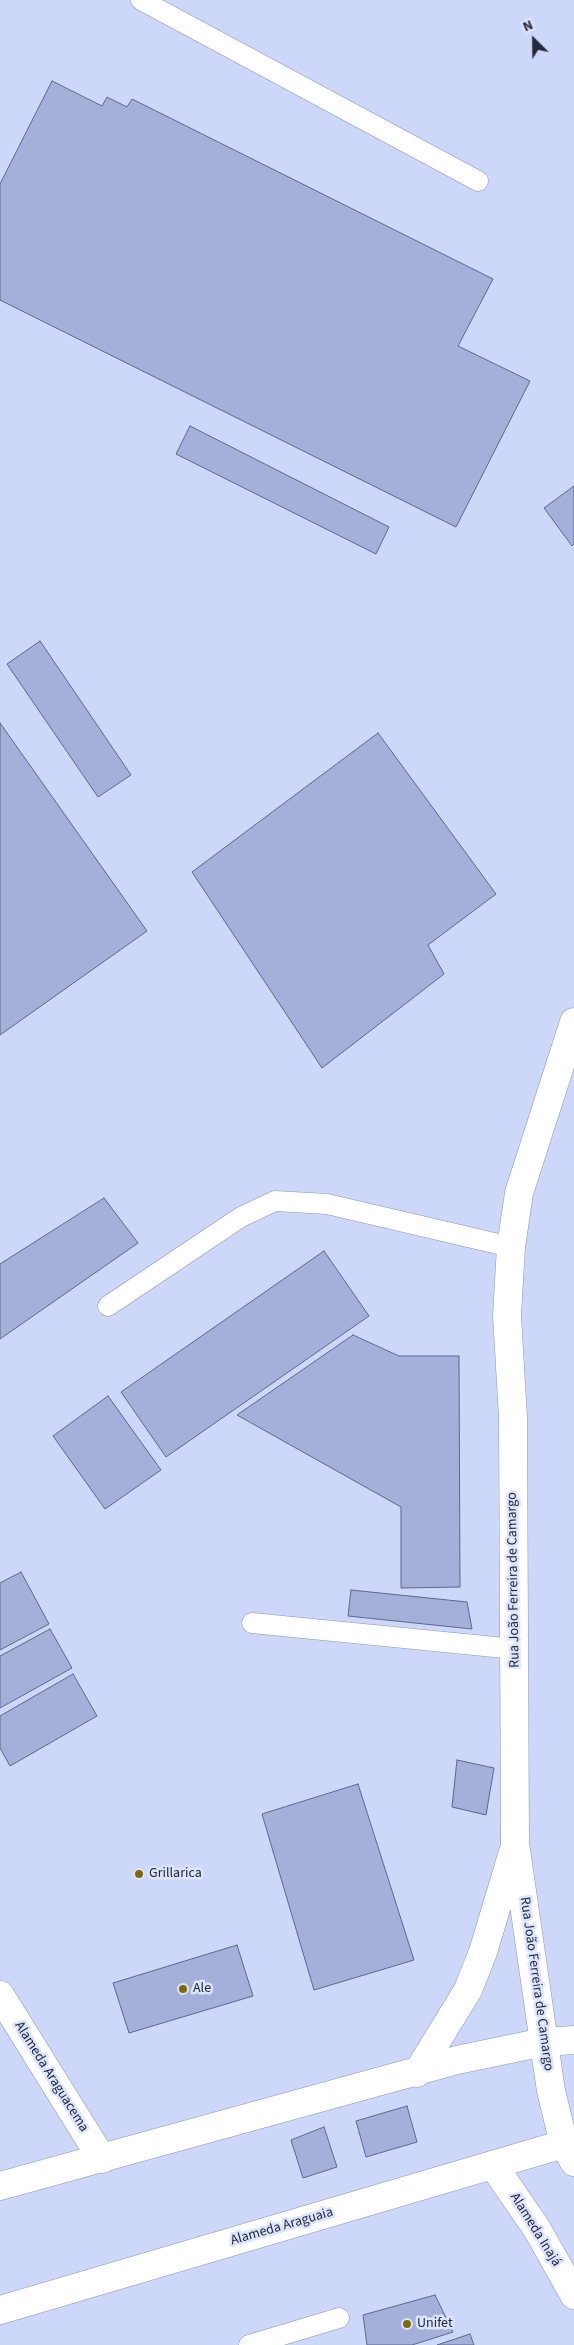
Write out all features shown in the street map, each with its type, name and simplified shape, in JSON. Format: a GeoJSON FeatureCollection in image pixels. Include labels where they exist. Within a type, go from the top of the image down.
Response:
{"type":"FeatureCollection","features":[{"type":"Feature","properties":{"kind":"street","name":"Rua João Ferreira de Camargo"},"geometry":{"type":"LineString","coordinates":[[571,2149],[551,2091],[515,1843],[513,1418],[507,1315],[511,1247],[520,1193],[574,1022]]}},
{"type":"Feature","properties":{"kind":"street"},"geometry":{"type":"LineString","coordinates":[[417,2073],[468,1990],[483,1952],[515,1843]]}},
{"type":"Feature","properties":{"kind":"street","name":"Alameda Araguacema"},"geometry":{"type":"LineString","coordinates":[[0,1995],[102,2159]]}},
{"type":"Feature","properties":{"kind":"street"},"geometry":{"type":"LineString","coordinates":[[0,2186],[496,2051],[544,2042],[574,2040]]}},
{"type":"Feature","properties":{"kind":"street","name":"Alameda Araguaia"},"geometry":{"type":"LineString","coordinates":[[8,2303],[493,2166],[571,2149]]}},
{"type":"Feature","properties":{"kind":"street","name":"Alameda Inajá"},"geometry":{"type":"LineString","coordinates":[[493,2166],[537,2229],[574,2296]]}},
{"type":"Feature","properties":{"kind":"lane"},"geometry":{"type":"LineString","coordinates":[[141,0],[478,181]]}},
{"type":"Feature","properties":{"kind":"lane"},"geometry":{"type":"LineString","coordinates":[[108,1306],[241,1217],[276,1201],[327,1204],[511,1247]]}},
{"type":"Feature","properties":{"kind":"lane"},"geometry":{"type":"LineString","coordinates":[[252,1623],[515,1649]]}},
{"type":"Feature","properties":{"kind":"lane"},"geometry":{"type":"LineString","coordinates":[[250,2345],[339,2318]]}},
{"type":"Feature","properties":{"kind":"building"},"geometry":{"type":"Polygon","coordinates":[[[52,81],[102,106],[107,97],[127,107],[132,99],[493,279],[458,346],[530,381],[456,527],[0,300],[0,184],[52,81]]]}},
{"type":"Feature","properties":{"kind":"building"},"geometry":{"type":"Polygon","coordinates":[[[190,426],[389,527],[376,554],[176,454],[190,426]]]}},
{"type":"Feature","properties":{"kind":"building"},"geometry":{"type":"Polygon","coordinates":[[[574,486],[574,544],[572,546],[544,508],[574,486]]]}},
{"type":"Feature","properties":{"kind":"building"},"geometry":{"type":"Polygon","coordinates":[[[40,641],[131,775],[98,797],[7,664],[40,641]]]}},
{"type":"Feature","properties":{"kind":"building"},"geometry":{"type":"Polygon","coordinates":[[[0,723],[147,931],[0,1035],[0,723]]]}},
{"type":"Feature","properties":{"kind":"building"},"geometry":{"type":"Polygon","coordinates":[[[378,733],[496,894],[428,945],[444,974],[322,1068],[192,872],[378,733]]]}},
{"type":"Feature","properties":{"kind":"building"},"geometry":{"type":"Polygon","coordinates":[[[104,1198],[138,1243],[0,1339],[0,1264],[104,1198]]]}},
{"type":"Feature","properties":{"kind":"building"},"geometry":{"type":"Polygon","coordinates":[[[324,1251],[369,1316],[166,1457],[121,1392],[324,1251]]]}},
{"type":"Feature","properties":{"kind":"building"},"geometry":{"type":"Polygon","coordinates":[[[353,1335],[399,1356],[459,1356],[460,1587],[401,1588],[401,1507],[237,1415],[353,1335]]]}},
{"type":"Feature","properties":{"kind":"building"},"geometry":{"type":"Polygon","coordinates":[[[108,1396],[161,1470],[105,1509],[53,1436],[108,1396]]]}},
{"type":"Feature","properties":{"kind":"building"},"geometry":{"type":"Polygon","coordinates":[[[21,1572],[49,1624],[0,1650],[0,1583],[21,1572]]]}},
{"type":"Feature","properties":{"kind":"building"},"geometry":{"type":"Polygon","coordinates":[[[351,1590],[467,1602],[472,1629],[348,1616],[351,1590]]]}},
{"type":"Feature","properties":{"kind":"building"},"geometry":{"type":"Polygon","coordinates":[[[50,1629],[72,1668],[0,1708],[0,1656],[50,1629]]]}},
{"type":"Feature","properties":{"kind":"building"},"geometry":{"type":"Polygon","coordinates":[[[73,1674],[97,1716],[10,1766],[0,1748],[0,1716],[73,1674]]]}},
{"type":"Feature","properties":{"kind":"building"},"geometry":{"type":"Polygon","coordinates":[[[457,1760],[494,1768],[486,1815],[452,1807],[457,1760]]]}},
{"type":"Feature","properties":{"kind":"building"},"geometry":{"type":"Polygon","coordinates":[[[358,1784],[414,1960],[314,1990],[262,1814],[358,1784]]]}},
{"type":"Feature","properties":{"kind":"building","name":"Ale"},"geometry":{"type":"Polygon","coordinates":[[[237,1945],[253,1996],[129,2033],[113,1983],[237,1945]]]}},
{"type":"Feature","properties":{"kind":"building"},"geometry":{"type":"Polygon","coordinates":[[[407,2106],[417,2142],[366,2157],[356,2121],[407,2106]]]}},
{"type":"Feature","properties":{"kind":"building"},"geometry":{"type":"Polygon","coordinates":[[[324,2127],[337,2167],[303,2178],[291,2140],[324,2127]]]}},
{"type":"Feature","properties":{"kind":"building","name":"Unifet"},"geometry":{"type":"Polygon","coordinates":[[[435,2295],[453,2332],[412,2345],[367,2345],[363,2315],[435,2295]]]}},
{"type":"Feature","properties":{"kind":"building"},"geometry":{"type":"Polygon","coordinates":[[[470,2334],[474,2345],[437,2345],[470,2334]]]}},
{"type":"Feature","properties":{"kind":"place","name":"Grillarica"},"geometry":{"type":"Point","coordinates":[139,1874]}},
{"type":"Feature","properties":{"kind":"place","name":"Ale"},"geometry":{"type":"Point","coordinates":[183,1989]}},
{"type":"Feature","properties":{"kind":"place","name":"Unifet"},"geometry":{"type":"Point","coordinates":[407,2324]}}]}
